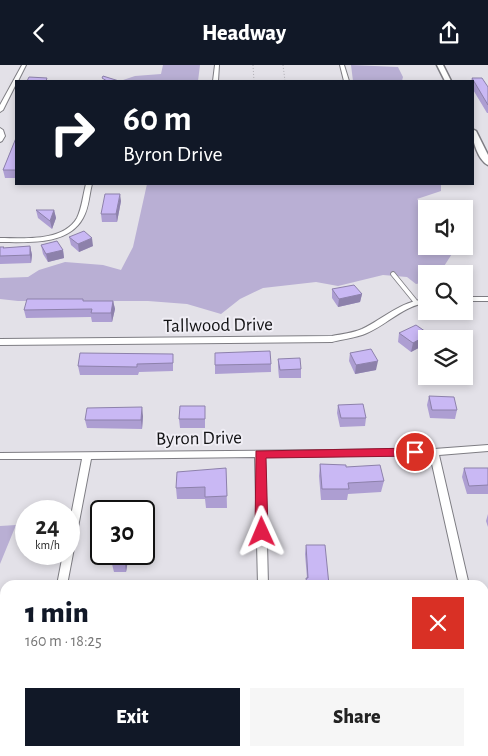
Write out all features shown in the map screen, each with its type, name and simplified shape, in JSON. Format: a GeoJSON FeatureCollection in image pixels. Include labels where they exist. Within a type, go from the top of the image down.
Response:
{"type":"FeatureCollection","features":[{"type":"Feature","properties":{"kind":"street"},"geometry":{"type":"LineString","coordinates":[[16,80],[24,65]]}},
{"type":"Feature","properties":{"kind":"street"},"geometry":{"type":"LineString","coordinates":[[216,80],[217,65]]}},
{"type":"Feature","properties":{"kind":"street"},"geometry":{"type":"LineString","coordinates":[[342,65],[347,80]]}},
{"type":"Feature","properties":{"kind":"street"},"geometry":{"type":"LineString","coordinates":[[440,65],[448,80]]}},
{"type":"Feature","properties":{"kind":"street"},"geometry":{"type":"LineString","coordinates":[[0,110],[15,81]]}},
{"type":"Feature","properties":{"kind":"street"},"geometry":{"type":"LineString","coordinates":[[7,95],[15,95]]}},
{"type":"Feature","properties":{"kind":"street"},"geometry":{"type":"LineString","coordinates":[[0,130],[2,136],[0,140]]}},
{"type":"Feature","properties":{"kind":"street"},"geometry":{"type":"LineString","coordinates":[[474,135],[488,163]]}},
{"type":"Feature","properties":{"kind":"street"},"geometry":{"type":"LineString","coordinates":[[0,240],[38,240],[57,236],[71,228],[79,220],[89,185]]}},
{"type":"Feature","properties":{"kind":"street"},"geometry":{"type":"LineString","coordinates":[[473,299],[488,299]]}},
{"type":"Feature","properties":{"kind":"street","name":"Tallwood Drive"},"geometry":{"type":"LineString","coordinates":[[0,342],[332,339],[366,331],[396,310],[415,301]]}},
{"type":"Feature","properties":{"kind":"street","name":"Byron Drive"},"geometry":{"type":"LineString","coordinates":[[0,456],[434,452],[488,448]]}},
{"type":"Feature","properties":{"kind":"street"},"geometry":{"type":"LineString","coordinates":[[434,452],[463,580]]}},
{"type":"Feature","properties":{"kind":"street"},"geometry":{"type":"LineString","coordinates":[[260,454],[263,580]]}},
{"type":"Feature","properties":{"kind":"street"},"geometry":{"type":"LineString","coordinates":[[78,500],[87,456]]}},
{"type":"Feature","properties":{"kind":"street"},"geometry":{"type":"LineString","coordinates":[[63,580],[66,565]]}},
{"type":"Feature","properties":{"kind":"lane"},"geometry":{"type":"LineString","coordinates":[[393,274],[415,301]]}},
{"type":"Feature","properties":{"kind":"path"},"geometry":{"type":"LineString","coordinates":[[253,65],[254,80]]}},
{"type":"Feature","properties":{"kind":"path"},"geometry":{"type":"LineString","coordinates":[[283,65],[285,80]]}},
{"type":"Feature","properties":{"kind":"shaded area"},"geometry":{"type":"Polygon","coordinates":[[[163,65],[200,65],[198,80],[123,80],[135,76],[161,74],[163,65]]]}},
{"type":"Feature","properties":{"kind":"shaded area"},"geometry":{"type":"Polygon","coordinates":[[[351,65],[398,67],[403,77],[402,80],[353,80],[351,65]]]}},
{"type":"Feature","properties":{"kind":"shaded area"},"geometry":{"type":"Polygon","coordinates":[[[147,185],[441,185],[441,191],[417,199],[418,255],[451,255],[445,265],[418,265],[418,284],[407,277],[383,275],[338,286],[316,282],[263,288],[240,299],[221,314],[187,304],[148,301],[18,301],[0,299],[0,278],[28,277],[39,270],[65,262],[103,265],[121,270],[133,247],[147,185]]]}},
{"type":"Feature","properties":{"kind":"shaded area"},"geometry":{"type":"Polygon","coordinates":[[[15,525],[0,564],[0,526],[15,525]]]}},
{"type":"Feature","properties":{"kind":"building"},"geometry":{"type":"Polygon","coordinates":[[[103,76],[116,80],[105,80],[102,78],[103,76]]]}},
{"type":"Feature","properties":{"kind":"building"},"geometry":{"type":"Polygon","coordinates":[[[29,77],[47,78],[46,80],[28,80],[29,77]]]}},
{"type":"Feature","properties":{"kind":"building"},"geometry":{"type":"Polygon","coordinates":[[[472,78],[482,78],[488,87],[488,105],[474,80],[472,78]]]}},
{"type":"Feature","properties":{"kind":"building"},"geometry":{"type":"Polygon","coordinates":[[[15,140],[15,170],[3,170],[15,140]]]}},
{"type":"Feature","properties":{"kind":"building"},"geometry":{"type":"Polygon","coordinates":[[[105,194],[120,194],[116,214],[101,214],[105,194]]]}},
{"type":"Feature","properties":{"kind":"building"},"geometry":{"type":"Polygon","coordinates":[[[36,210],[54,210],[50,221],[36,210]]]}},
{"type":"Feature","properties":{"kind":"building"},"geometry":{"type":"Polygon","coordinates":[[[84,231],[92,238],[78,244],[69,237],[84,231]]]}},
{"type":"Feature","properties":{"kind":"building"},"geometry":{"type":"Polygon","coordinates":[[[57,241],[63,250],[46,254],[41,245],[57,241]]]}},
{"type":"Feature","properties":{"kind":"building"},"geometry":{"type":"Polygon","coordinates":[[[30,246],[30,255],[0,256],[0,247],[30,246]]]}},
{"type":"Feature","properties":{"kind":"building"},"geometry":{"type":"Polygon","coordinates":[[[354,285],[362,294],[339,299],[332,289],[354,285]]]}},
{"type":"Feature","properties":{"kind":"building"},"geometry":{"type":"Polygon","coordinates":[[[27,299],[113,301],[111,313],[91,313],[92,309],[24,310],[27,299]]]}},
{"type":"Feature","properties":{"kind":"building"},"geometry":{"type":"Polygon","coordinates":[[[416,325],[423,330],[418,330],[418,340],[413,343],[399,333],[416,325]]]}},
{"type":"Feature","properties":{"kind":"building"},"geometry":{"type":"Polygon","coordinates":[[[371,349],[378,361],[356,365],[350,353],[371,349]]]}},
{"type":"Feature","properties":{"kind":"building"},"geometry":{"type":"Polygon","coordinates":[[[270,351],[271,364],[215,365],[215,353],[270,351]]]}},
{"type":"Feature","properties":{"kind":"building"},"geometry":{"type":"Polygon","coordinates":[[[80,353],[173,354],[173,363],[137,364],[137,367],[78,366],[80,353]]]}},
{"type":"Feature","properties":{"kind":"building"},"geometry":{"type":"Polygon","coordinates":[[[300,358],[301,369],[280,370],[278,359],[300,358]]]}},
{"type":"Feature","properties":{"kind":"building"},"geometry":{"type":"Polygon","coordinates":[[[429,396],[454,397],[457,410],[432,410],[429,396]]]}},
{"type":"Feature","properties":{"kind":"building"},"geometry":{"type":"Polygon","coordinates":[[[363,404],[366,418],[341,418],[338,405],[363,404]]]}},
{"type":"Feature","properties":{"kind":"building"},"geometry":{"type":"Polygon","coordinates":[[[180,406],[205,406],[205,419],[179,419],[180,406]]]}},
{"type":"Feature","properties":{"kind":"building"},"geometry":{"type":"Polygon","coordinates":[[[142,407],[141,420],[85,420],[87,408],[142,407]]]}},
{"type":"Feature","properties":{"kind":"building"},"geometry":{"type":"Polygon","coordinates":[[[320,464],[346,465],[346,467],[380,465],[384,481],[348,483],[349,489],[322,489],[320,464]]]}},
{"type":"Feature","properties":{"kind":"building"},"geometry":{"type":"Polygon","coordinates":[[[226,468],[227,496],[205,497],[205,487],[176,488],[177,472],[226,468]]]}},
{"type":"Feature","properties":{"kind":"building"},"geometry":{"type":"Polygon","coordinates":[[[464,468],[488,468],[488,485],[469,486],[464,468]]]}},
{"type":"Feature","properties":{"kind":"building"},"geometry":{"type":"Polygon","coordinates":[[[306,545],[325,545],[328,580],[306,580],[306,578],[308,578],[306,545]]]}},
{"type":"Feature","properties":{"kind":"route"},"geometry":{"type":"LineString","coordinates":[[262,532],[260,454],[415,452]]}}]}
